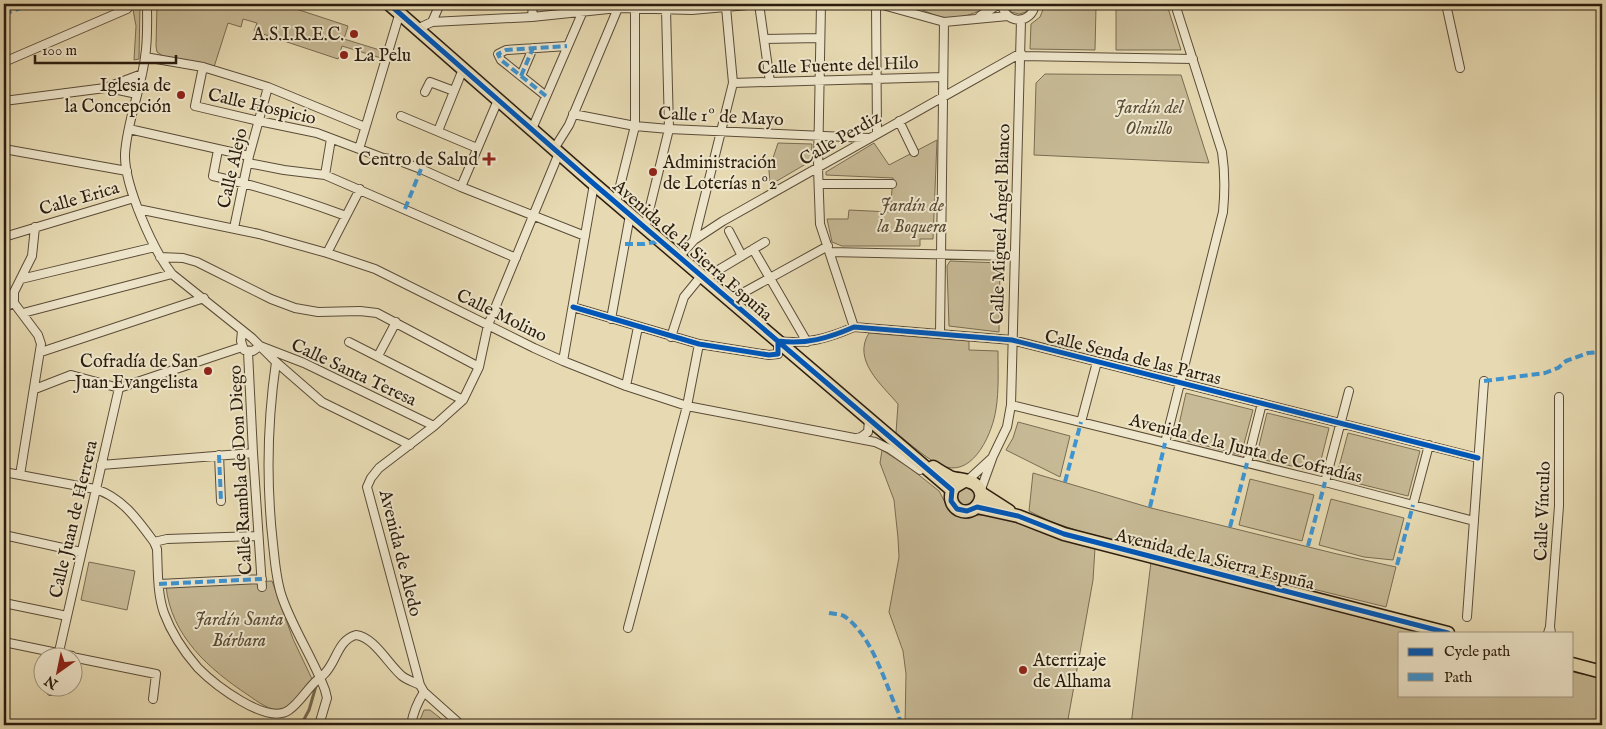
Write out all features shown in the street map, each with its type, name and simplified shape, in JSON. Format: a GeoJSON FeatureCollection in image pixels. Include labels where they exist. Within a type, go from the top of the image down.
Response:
{"type":"FeatureCollection","features":[{"type":"Feature","properties":{"kind":"main road","name":"Avenida de la Sierra Espuña"},"geometry":{"type":"LineString","coordinates":[[389,4],[594,184],[909,453],[951,493]]}},
{"type":"Feature","properties":{"kind":"main road","name":"Avenida de la Sierra Espuña"},"geometry":{"type":"LineString","coordinates":[[909,453],[951,477],[966,481]]}},
{"type":"Feature","properties":{"kind":"main road"},"geometry":{"type":"LineString","coordinates":[[966,481],[975,484],[981,492],[980,503],[972,510],[962,511],[954,505],[951,493],[957,484],[966,481]]}},
{"type":"Feature","properties":{"kind":"main road","name":"Avenida de la Sierra Espuña"},"geometry":{"type":"LineString","coordinates":[[981,492],[1018,516]]}},
{"type":"Feature","properties":{"kind":"main road","name":"Avenida de la Sierra Espuña"},"geometry":{"type":"LineString","coordinates":[[977,507],[1018,516],[1064,534],[1444,632]]}},
{"type":"Feature","properties":{"kind":"main road"},"geometry":{"type":"LineString","coordinates":[[1574,665],[1602,672]]}},
{"type":"Feature","properties":{"kind":"street","name":"Calle Rambla de Don Diego"},"geometry":{"type":"LineString","coordinates":[[147,4],[145,57],[129,129],[125,155],[126,171],[138,209],[155,247],[172,274],[204,298],[276,362],[268,425],[271,523],[277,574],[281,595],[289,615],[320,678],[327,698],[319,725]]}},
{"type":"Feature","properties":{"kind":"street"},"geometry":{"type":"LineString","coordinates":[[432,22],[440,4]]}},
{"type":"Feature","properties":{"kind":"street"},"geometry":{"type":"LineString","coordinates":[[532,17],[533,4]]}},
{"type":"Feature","properties":{"kind":"street"},"geometry":{"type":"LineString","coordinates":[[418,28],[432,22],[532,17],[618,8],[726,8],[759,4],[770,82]]}},
{"type":"Feature","properties":{"kind":"street"},"geometry":{"type":"LineString","coordinates":[[821,4],[818,168],[820,224],[854,327]]}},
{"type":"Feature","properties":{"kind":"street"},"geometry":{"type":"LineString","coordinates":[[877,133],[878,4],[944,22],[1008,16]]}},
{"type":"Feature","properties":{"kind":"street"},"geometry":{"type":"LineString","coordinates":[[974,19],[1000,4],[1008,16],[1021,20],[1032,13],[1035,4]]}},
{"type":"Feature","properties":{"kind":"street"},"geometry":{"type":"LineString","coordinates":[[1165,443],[1223,212],[1225,188],[1225,168],[1222,152],[1175,4]]}},
{"type":"Feature","properties":{"kind":"street"},"geometry":{"type":"LineString","coordinates":[[1446,4],[1460,68]]}},
{"type":"Feature","properties":{"kind":"street"},"geometry":{"type":"LineString","coordinates":[[4,62],[130,6]]}},
{"type":"Feature","properties":{"kind":"street","name":"Avenida de Aledo"},"geometry":{"type":"LineString","coordinates":[[422,688],[367,487],[379,468],[434,426],[462,400],[479,367],[488,325],[534,214],[557,151],[618,8]]}},
{"type":"Feature","properties":{"kind":"street"},"geometry":{"type":"LineString","coordinates":[[616,202],[635,126],[635,8]]}},
{"type":"Feature","properties":{"kind":"street"},"geometry":{"type":"LineString","coordinates":[[644,227],[669,129],[666,8]]}},
{"type":"Feature","properties":{"kind":"street"},"geometry":{"type":"LineString","coordinates":[[694,240],[734,83],[726,8]]}},
{"type":"Feature","properties":{"kind":"street"},"geometry":{"type":"LineString","coordinates":[[532,129],[583,11]]}},
{"type":"Feature","properties":{"kind":"street"},"geometry":{"type":"LineString","coordinates":[[359,149],[400,12]]}},
{"type":"Feature","properties":{"kind":"street","name":"Calle Miguel Ángel Blanco"},"geometry":{"type":"LineString","coordinates":[[981,492],[993,456],[1007,426],[1011,405],[1021,20]]}},
{"type":"Feature","properties":{"kind":"street"},"geometry":{"type":"LineString","coordinates":[[940,334],[944,22]]}},
{"type":"Feature","properties":{"kind":"street"},"geometry":{"type":"LineString","coordinates":[[764,39],[820,38]]}},
{"type":"Feature","properties":{"kind":"street"},"geometry":{"type":"LineString","coordinates":[[546,96],[501,60],[498,54],[506,50],[567,46]]}},
{"type":"Feature","properties":{"kind":"street"},"geometry":{"type":"LineString","coordinates":[[521,76],[533,48]]}},
{"type":"Feature","properties":{"kind":"street","name":"Calle Perdiz"},"geometry":{"type":"LineString","coordinates":[[680,256],[694,240],[723,221],[1021,54],[1192,59]]}},
{"type":"Feature","properties":{"kind":"street"},"geometry":{"type":"LineString","coordinates":[[145,57],[203,67],[268,86],[365,127]]}},
{"type":"Feature","properties":{"kind":"street","name":"Calle Hospicio"},"geometry":{"type":"LineString","coordinates":[[203,67],[195,106],[317,133],[383,158],[405,163],[585,236]]}},
{"type":"Feature","properties":{"kind":"street"},"geometry":{"type":"LineString","coordinates":[[438,131],[463,69]]}},
{"type":"Feature","properties":{"kind":"street"},"geometry":{"type":"LineString","coordinates":[[4,101],[105,88],[142,74]]}},
{"type":"Feature","properties":{"kind":"street","name":"Calle Fuente del Hilo"},"geometry":{"type":"LineString","coordinates":[[734,83],[943,77]]}},
{"type":"Feature","properties":{"kind":"street"},"geometry":{"type":"LineString","coordinates":[[425,92],[430,82],[454,91]]}},
{"type":"Feature","properties":{"kind":"street","name":"Calle Alejo"},"geometry":{"type":"LineString","coordinates":[[234,228],[268,86]]}},
{"type":"Feature","properties":{"kind":"street"},"geometry":{"type":"LineString","coordinates":[[105,88],[137,94]]}},
{"type":"Feature","properties":{"kind":"street"},"geometry":{"type":"LineString","coordinates":[[461,187],[498,100]]}},
{"type":"Feature","properties":{"kind":"street","name":"Calle 1º de Mayo"},"geometry":{"type":"LineString","coordinates":[[573,114],[635,126],[669,129],[869,138]]}},
{"type":"Feature","properties":{"kind":"street"},"geometry":{"type":"LineString","coordinates":[[401,116],[477,148]]}},
{"type":"Feature","properties":{"kind":"street"},"geometry":{"type":"LineString","coordinates":[[899,121],[914,152]]}},
{"type":"Feature","properties":{"kind":"street"},"geometry":{"type":"LineString","coordinates":[[129,129],[218,150],[284,170],[325,175],[516,258]]}},
{"type":"Feature","properties":{"kind":"street","name":"Calle Hospicio"},"geometry":{"type":"LineString","coordinates":[[325,175],[331,139]]}},
{"type":"Feature","properties":{"kind":"street"},"geometry":{"type":"LineString","coordinates":[[4,149],[126,171]]}},
{"type":"Feature","properties":{"kind":"street"},"geometry":{"type":"LineString","coordinates":[[218,150],[214,176],[305,201],[346,216]]}},
{"type":"Feature","properties":{"kind":"street"},"geometry":{"type":"LineString","coordinates":[[563,361],[594,184]]}},
{"type":"Feature","properties":{"kind":"street"},"geometry":{"type":"LineString","coordinates":[[819,184],[892,184]]}},
{"type":"Feature","properties":{"kind":"street"},"geometry":{"type":"LineString","coordinates":[[327,252],[360,189]]}},
{"type":"Feature","properties":{"kind":"street","name":"Calle Erica"},"geometry":{"type":"LineString","coordinates":[[4,237],[134,198]]}},
{"type":"Feature","properties":{"kind":"street","name":"Calle Molino"},"geometry":{"type":"LineString","coordinates":[[138,209],[234,228],[327,252],[375,269],[563,361],[626,386],[687,406],[875,442],[890,449],[951,493]]}},
{"type":"Feature","properties":{"kind":"street"},"geometry":{"type":"LineString","coordinates":[[611,319],[630,214]]}},
{"type":"Feature","properties":{"kind":"street"},"geometry":{"type":"LineString","coordinates":[[20,475],[41,344],[38,335],[14,302],[14,292],[32,256],[35,227]]}},
{"type":"Feature","properties":{"kind":"street"},"geometry":{"type":"LineString","coordinates":[[729,231],[742,256]]}},
{"type":"Feature","properties":{"kind":"street"},"geometry":{"type":"LineString","coordinates":[[671,337],[684,297],[704,277],[765,242]]}},
{"type":"Feature","properties":{"kind":"street"},"geometry":{"type":"LineString","coordinates":[[20,278],[155,247]]}},
{"type":"Feature","properties":{"kind":"street"},"geometry":{"type":"LineString","coordinates":[[753,249],[807,342]]}},
{"type":"Feature","properties":{"kind":"street"},"geometry":{"type":"LineString","coordinates":[[730,300],[770,277],[829,249],[941,255],[1014,256]]}},
{"type":"Feature","properties":{"kind":"street"},"geometry":{"type":"LineString","coordinates":[[160,256],[183,258],[197,262],[271,299],[295,308],[318,312],[377,312],[479,367]]}},
{"type":"Feature","properties":{"kind":"street"},"geometry":{"type":"LineString","coordinates":[[23,313],[172,274]]}},
{"type":"Feature","properties":{"kind":"street"},"geometry":{"type":"LineString","coordinates":[[41,352],[204,298]]}},
{"type":"Feature","properties":{"kind":"street"},"geometry":{"type":"LineString","coordinates":[[4,307],[14,302]]}},
{"type":"Feature","properties":{"kind":"street"},"geometry":{"type":"LineString","coordinates":[[573,307],[699,344],[776,355],[779,352],[778,341]]}},
{"type":"Feature","properties":{"kind":"street"},"geometry":{"type":"LineString","coordinates":[[378,356],[396,322]]}},
{"type":"Feature","properties":{"kind":"street"},"geometry":{"type":"LineString","coordinates":[[626,386],[638,327]]}},
{"type":"Feature","properties":{"kind":"street","name":"Calle Senda de las Parras"},"geometry":{"type":"LineString","coordinates":[[778,341],[807,342],[839,334],[854,327],[1012,340],[1478,458]]}},
{"type":"Feature","properties":{"kind":"street","name":"Calle Rambla de Don Diego"},"geometry":{"type":"LineString","coordinates":[[159,584],[262,583],[245,349],[241,341],[242,331]]}},
{"type":"Feature","properties":{"kind":"street"},"geometry":{"type":"LineString","coordinates":[[349,342],[462,400]]}},
{"type":"Feature","properties":{"kind":"street"},"geometry":{"type":"LineString","coordinates":[[628,628],[687,406],[699,344]]}},
{"type":"Feature","properties":{"kind":"street"},"geometry":{"type":"LineString","coordinates":[[35,389],[71,375],[119,388],[245,349],[253,351],[260,346]]}},
{"type":"Feature","properties":{"kind":"street","name":"Calle Santa Teresa"},"geometry":{"type":"LineString","coordinates":[[260,346],[304,363],[434,426]]}},
{"type":"Feature","properties":{"kind":"street"},"geometry":{"type":"LineString","coordinates":[[276,362],[322,402],[410,445]]}},
{"type":"Feature","properties":{"kind":"street"},"geometry":{"type":"LineString","coordinates":[[1081,422],[1097,362]]}},
{"type":"Feature","properties":{"kind":"street"},"geometry":{"type":"LineString","coordinates":[[1467,617],[1484,381]]}},
{"type":"Feature","properties":{"kind":"street","name":"Calle Juan de Herrera"},"geometry":{"type":"LineString","coordinates":[[61,646],[119,388]]}},
{"type":"Feature","properties":{"kind":"street"},"geometry":{"type":"LineString","coordinates":[[1325,482],[1349,391]]}},
{"type":"Feature","properties":{"kind":"street","name":"Calle Vínculo"},"geometry":{"type":"LineString","coordinates":[[1550,631],[1559,506],[1559,397]]}},
{"type":"Feature","properties":{"kind":"street"},"geometry":{"type":"LineString","coordinates":[[1247,463],[1262,403]]}},
{"type":"Feature","properties":{"kind":"street","name":"Avenida de la Junta de Cofradías"},"geometry":{"type":"LineString","coordinates":[[1011,405],[1325,482],[1474,521]]}},
{"type":"Feature","properties":{"kind":"street"},"geometry":{"type":"LineString","coordinates":[[855,438],[861,437],[868,432],[870,420]]}},
{"type":"Feature","properties":{"kind":"street"},"geometry":{"type":"LineString","coordinates":[[1413,506],[1429,445]]}},
{"type":"Feature","properties":{"kind":"street"},"geometry":{"type":"LineString","coordinates":[[101,465],[253,453]]}},
{"type":"Feature","properties":{"kind":"street"},"geometry":{"type":"LineString","coordinates":[[219,455],[221,501]]}},
{"type":"Feature","properties":{"kind":"street","name":"Calle Miguel Ángel Blanco"},"geometry":{"type":"LineString","coordinates":[[966,481],[993,456]]}},
{"type":"Feature","properties":{"kind":"street"},"geometry":{"type":"LineString","coordinates":[[4,472],[106,492],[124,505],[154,542],[157,549],[161,602],[171,627],[197,666],[207,676],[249,705],[264,712],[277,715],[290,710],[330,668],[347,640],[356,635],[369,640],[404,678],[422,688],[461,725]]}},
{"type":"Feature","properties":{"kind":"street"},"geometry":{"type":"LineString","coordinates":[[4,535],[81,552]]}},
{"type":"Feature","properties":{"kind":"street"},"geometry":{"type":"LineString","coordinates":[[154,542],[167,538],[258,536]]}},
{"type":"Feature","properties":{"kind":"street"},"geometry":{"type":"LineString","coordinates":[[4,602],[67,616]]}},
{"type":"Feature","properties":{"kind":"street"},"geometry":{"type":"LineString","coordinates":[[4,642],[32,649]]}},
{"type":"Feature","properties":{"kind":"street"},"geometry":{"type":"LineString","coordinates":[[82,659],[156,674],[153,699]]}},
{"type":"Feature","properties":{"kind":"street"},"geometry":{"type":"LineString","coordinates":[[411,725],[412,716],[422,688]]}},
{"type":"Feature","properties":{"kind":"green space"},"geometry":{"type":"Polygon","coordinates":[[[132,4],[140,4],[139,59],[134,60],[136,26],[132,4]]]}},
{"type":"Feature","properties":{"kind":"green space"},"geometry":{"type":"Polygon","coordinates":[[[157,4],[250,4],[263,8],[265,4],[281,4],[348,26],[344,39],[383,51],[381,58],[342,46],[338,59],[254,31],[257,23],[243,19],[241,27],[228,23],[214,67],[163,56],[157,52],[157,4]]]}},
{"type":"Feature","properties":{"kind":"green space"},"geometry":{"type":"Polygon","coordinates":[[[915,4],[990,4],[980,11],[947,18],[915,7],[915,4]]]}},
{"type":"Feature","properties":{"kind":"green space"},"geometry":{"type":"Polygon","coordinates":[[[1007,4],[1030,5],[1026,12],[1019,14],[1011,12],[1007,4]]]}},
{"type":"Feature","properties":{"kind":"green space"},"geometry":{"type":"Polygon","coordinates":[[[1044,7],[1096,7],[1095,50],[1030,49],[1031,24],[1040,17],[1044,7]]]}},
{"type":"Feature","properties":{"kind":"green space"},"geometry":{"type":"Polygon","coordinates":[[[1116,8],[1168,8],[1181,50],[1116,50],[1116,8]]]}},
{"type":"Feature","properties":{"kind":"green space","name":"Jardín del Olmillo"},"geometry":{"type":"Polygon","coordinates":[[[1045,74],[1181,75],[1209,163],[1034,155],[1036,83],[1045,74]]]}},
{"type":"Feature","properties":{"kind":"green space","name":"Jardín de la Boquera"},"geometry":{"type":"Polygon","coordinates":[[[937,140],[933,239],[920,239],[920,246],[842,246],[832,242],[827,219],[848,219],[849,210],[890,212],[893,178],[826,175],[826,172],[874,143],[889,165],[937,140]]]}},
{"type":"Feature","properties":{"kind":"green space"},"geometry":{"type":"Polygon","coordinates":[[[778,143],[812,144],[811,161],[770,185],[769,170],[778,143]]]}},
{"type":"Feature","properties":{"kind":"green space"},"geometry":{"type":"Polygon","coordinates":[[[950,261],[1000,263],[999,332],[949,326],[947,266],[950,261]]]}},
{"type":"Feature","properties":{"kind":"green space"},"geometry":{"type":"Polygon","coordinates":[[[869,333],[969,341],[969,350],[998,351],[998,395],[994,418],[987,439],[974,458],[956,468],[946,467],[927,457],[896,433],[898,404],[877,380],[866,362],[864,353],[865,343],[869,333]]]}},
{"type":"Feature","properties":{"kind":"green space"},"geometry":{"type":"Polygon","coordinates":[[[1186,393],[1253,410],[1241,455],[1176,438],[1186,393]]]}},
{"type":"Feature","properties":{"kind":"green space"},"geometry":{"type":"Polygon","coordinates":[[[1267,413],[1329,428],[1318,472],[1256,458],[1267,413]]]}},
{"type":"Feature","properties":{"kind":"green space"},"geometry":{"type":"Polygon","coordinates":[[[1018,422],[1070,436],[1060,477],[1006,450],[1013,438],[1018,422]]]}},
{"type":"Feature","properties":{"kind":"green space"},"geometry":{"type":"Polygon","coordinates":[[[1348,433],[1420,451],[1408,496],[1336,478],[1348,433]]]}},
{"type":"Feature","properties":{"kind":"green space"},"geometry":{"type":"Polygon","coordinates":[[[882,450],[910,468],[939,491],[949,510],[954,513],[967,517],[980,515],[998,517],[1095,548],[1093,580],[1067,725],[905,725],[906,674],[903,651],[889,612],[899,557],[898,538],[894,500],[880,463],[882,450]]]}},
{"type":"Feature","properties":{"kind":"green space"},"geometry":{"type":"Polygon","coordinates":[[[1033,473],[1151,508],[1396,567],[1386,607],[1082,532],[1049,521],[1029,511],[1033,473]]]}},
{"type":"Feature","properties":{"kind":"green space"},"geometry":{"type":"Polygon","coordinates":[[[1250,479],[1314,495],[1302,541],[1239,525],[1250,479]]]}},
{"type":"Feature","properties":{"kind":"green space"},"geometry":{"type":"Polygon","coordinates":[[[965,485],[974,489],[976,500],[968,507],[958,503],[955,494],[965,485]]]}},
{"type":"Feature","properties":{"kind":"green space"},"geometry":{"type":"Polygon","coordinates":[[[1331,499],[1404,518],[1393,560],[1364,557],[1319,545],[1331,499]]]}},
{"type":"Feature","properties":{"kind":"green space"},"geometry":{"type":"Polygon","coordinates":[[[89,562],[135,571],[127,610],[81,600],[89,562]]]}},
{"type":"Feature","properties":{"kind":"green space"},"geometry":{"type":"Polygon","coordinates":[[[1151,562],[1422,632],[1398,632],[1398,696],[1574,696],[1574,672],[1602,678],[1602,725],[1131,725],[1151,562]]]}},
{"type":"Feature","properties":{"kind":"green space","name":"Jardín Santa Bárbara"},"geometry":{"type":"Polygon","coordinates":[[[272,581],[293,639],[312,679],[291,704],[277,710],[255,700],[233,685],[194,650],[175,620],[169,604],[166,586],[272,581]]]}},
{"type":"Feature","properties":{"kind":"green space"},"geometry":{"type":"Polygon","coordinates":[[[424,710],[430,710],[449,725],[418,725],[424,710]]]}},
{"type":"Feature","properties":{"kind":"waterway"},"geometry":{"type":"LineString","coordinates":[[301,725],[309,710],[316,686]]}},
{"type":"Feature","properties":{"kind":"marked path"},"geometry":{"type":"LineString","coordinates":[[4,14],[32,4]]}},
{"type":"Feature","properties":{"kind":"marked path"},"geometry":{"type":"LineString","coordinates":[[130,7],[147,8]]}},
{"type":"Feature","properties":{"kind":"marked path"},"geometry":{"type":"LineString","coordinates":[[546,96],[501,60],[498,54],[506,50],[567,46]]}},
{"type":"Feature","properties":{"kind":"marked path"},"geometry":{"type":"LineString","coordinates":[[521,76],[533,48]]}},
{"type":"Feature","properties":{"kind":"marked path"},"geometry":{"type":"LineString","coordinates":[[405,209],[421,169]]}},
{"type":"Feature","properties":{"kind":"marked path"},"geometry":{"type":"LineString","coordinates":[[625,244],[644,244],[661,241]]}},
{"type":"Feature","properties":{"kind":"marked path"},"geometry":{"type":"LineString","coordinates":[[1484,381],[1545,373],[1558,368],[1566,361],[1588,353],[1602,352]]}},
{"type":"Feature","properties":{"kind":"marked path"},"geometry":{"type":"LineString","coordinates":[[1065,482],[1081,422]]}},
{"type":"Feature","properties":{"kind":"marked path"},"geometry":{"type":"LineString","coordinates":[[1150,507],[1165,443]]}},
{"type":"Feature","properties":{"kind":"marked path"},"geometry":{"type":"LineString","coordinates":[[219,455],[221,501]]}},
{"type":"Feature","properties":{"kind":"marked path"},"geometry":{"type":"LineString","coordinates":[[1230,527],[1247,463]]}},
{"type":"Feature","properties":{"kind":"marked path"},"geometry":{"type":"LineString","coordinates":[[1308,546],[1325,482]]}},
{"type":"Feature","properties":{"kind":"marked path"},"geometry":{"type":"LineString","coordinates":[[1397,565],[1413,505]]}},
{"type":"Feature","properties":{"kind":"marked path"},"geometry":{"type":"LineString","coordinates":[[159,584],[262,579]]}},
{"type":"Feature","properties":{"kind":"marked path"},"geometry":{"type":"LineString","coordinates":[[829,613],[844,616],[863,636],[883,675],[899,714],[900,725]]}},
{"type":"Feature","properties":{"kind":"cycle path"},"geometry":{"type":"LineString","coordinates":[[389,4],[594,184],[952,490],[951,501],[957,509],[967,511],[977,507],[1018,516],[1064,534],[1444,632]]}},
{"type":"Feature","properties":{"kind":"cycle path"},"geometry":{"type":"LineString","coordinates":[[573,307],[699,344],[769,355],[778,354],[778,341],[798,342],[817,340],[854,327],[1012,340],[1478,458]]}},
{"type":"Feature","properties":{"kind":"place","name":"A.S.I.R.E.C."},"geometry":{"type":"Point","coordinates":[354,34]}},
{"type":"Feature","properties":{"kind":"place","name":"La Pelu"},"geometry":{"type":"Point","coordinates":[344,55]}},
{"type":"Feature","properties":{"kind":"place","name":"Iglesia de la Concepción"},"geometry":{"type":"Point","coordinates":[181,95]}},
{"type":"Feature","properties":{"kind":"place","name":"Centro de Salud"},"geometry":{"type":"Point","coordinates":[489,159]}},
{"type":"Feature","properties":{"kind":"place","name":"Administración de Loterías nº2"},"geometry":{"type":"Point","coordinates":[653,172]}},
{"type":"Feature","properties":{"kind":"place","name":"Cofradía de San Juan Evangelista"},"geometry":{"type":"Point","coordinates":[208,371]}},
{"type":"Feature","properties":{"kind":"place","name":"Aterrizaje de Alhama"},"geometry":{"type":"Point","coordinates":[1023,670]}}]}
